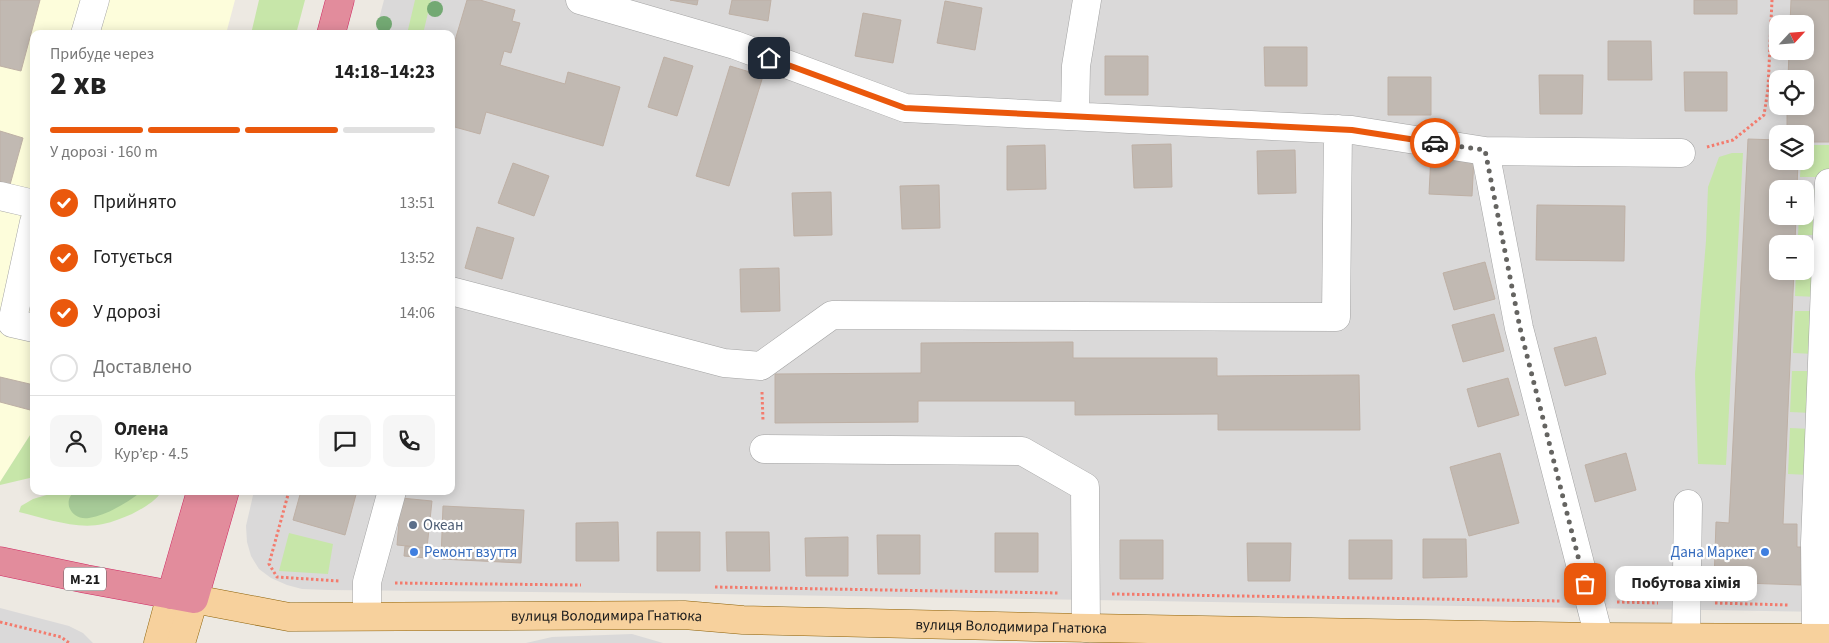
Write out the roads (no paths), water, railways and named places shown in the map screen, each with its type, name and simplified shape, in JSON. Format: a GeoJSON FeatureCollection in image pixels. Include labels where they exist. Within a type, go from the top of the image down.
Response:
{"type":"FeatureCollection","features":[{"type":"Feature","properties":{"kind":"highway"},"geometry":{"type":"LineString","coordinates":[[332,30],[340,0]]}},
{"type":"Feature","properties":{"kind":"highway"},"geometry":{"type":"LineString","coordinates":[[351,30],[359,0]]}},
{"type":"Feature","properties":{"kind":"highway"},"geometry":{"type":"LineString","coordinates":[[183,597],[200,495]]}},
{"type":"Feature","properties":{"kind":"highway"},"geometry":{"type":"LineString","coordinates":[[183,597],[223,495]]}},
{"type":"Feature","properties":{"kind":"highway","name":"М-21"},"geometry":{"type":"LineString","coordinates":[[0,561],[183,597]]}},
{"type":"Feature","properties":{"kind":"main road","name":"вулиця Володимира Гнатюка"},"geometry":{"type":"LineString","coordinates":[[183,597],[289,617],[684,615],[743,620],[1411,638],[1822,638]]}},
{"type":"Feature","properties":{"kind":"main road"},"geometry":{"type":"LineString","coordinates":[[158,643],[183,597]]}},
{"type":"Feature","properties":{"kind":"main road"},"geometry":{"type":"LineString","coordinates":[[181,643],[183,597]]}},
{"type":"Feature","properties":{"kind":"street"},"geometry":{"type":"LineString","coordinates":[[86,30],[95,0]]}},
{"type":"Feature","properties":{"kind":"street"},"geometry":{"type":"LineString","coordinates":[[1075,116],[1076,66],[1087,0]]}},
{"type":"Feature","properties":{"kind":"street"},"geometry":{"type":"LineString","coordinates":[[595,2],[735,45],[905,108],[1352,130],[1485,150],[1681,153]]}},
{"type":"Feature","properties":{"kind":"street"},"geometry":{"type":"LineString","coordinates":[[455,292],[724,363],[761,366],[832,315],[1336,317],[1338,129]]}},
{"type":"Feature","properties":{"kind":"street"},"geometry":{"type":"LineString","coordinates":[[1485,150],[1520,328],[1599,637]]}},
{"type":"Feature","properties":{"kind":"street"},"geometry":{"type":"LineString","coordinates":[[1822,638],[1816,605],[1815,543],[1829,183]]}},
{"type":"Feature","properties":{"kind":"street"},"geometry":{"type":"LineString","coordinates":[[0,196],[30,203]]}},
{"type":"Feature","properties":{"kind":"street"},"geometry":{"type":"LineString","coordinates":[[30,240],[12,323],[30,327]]}},
{"type":"Feature","properties":{"kind":"street"},"geometry":{"type":"LineString","coordinates":[[764,449],[1022,451],[1085,488],[1086,628]]}},
{"type":"Feature","properties":{"kind":"street"},"geometry":{"type":"LineString","coordinates":[[367,616],[367,582],[391,495]]}},
{"type":"Feature","properties":{"kind":"street"},"geometry":{"type":"LineString","coordinates":[[1686,638],[1688,504]]}},
{"type":"Feature","properties":{"kind":"place","name":"Океан"},"geometry":{"type":"Point","coordinates":[413,525]}},
{"type":"Feature","properties":{"kind":"place","name":"Ремонт взуття"},"geometry":{"type":"Point","coordinates":[414,552]}},
{"type":"Feature","properties":{"kind":"place","name":"Дана Маркет"},"geometry":{"type":"Point","coordinates":[1765,552]}},
{"type":"Feature","properties":{"kind":"place","name":"Побутова хімія"},"geometry":{"type":"Point","coordinates":[1585,584]}}]}
